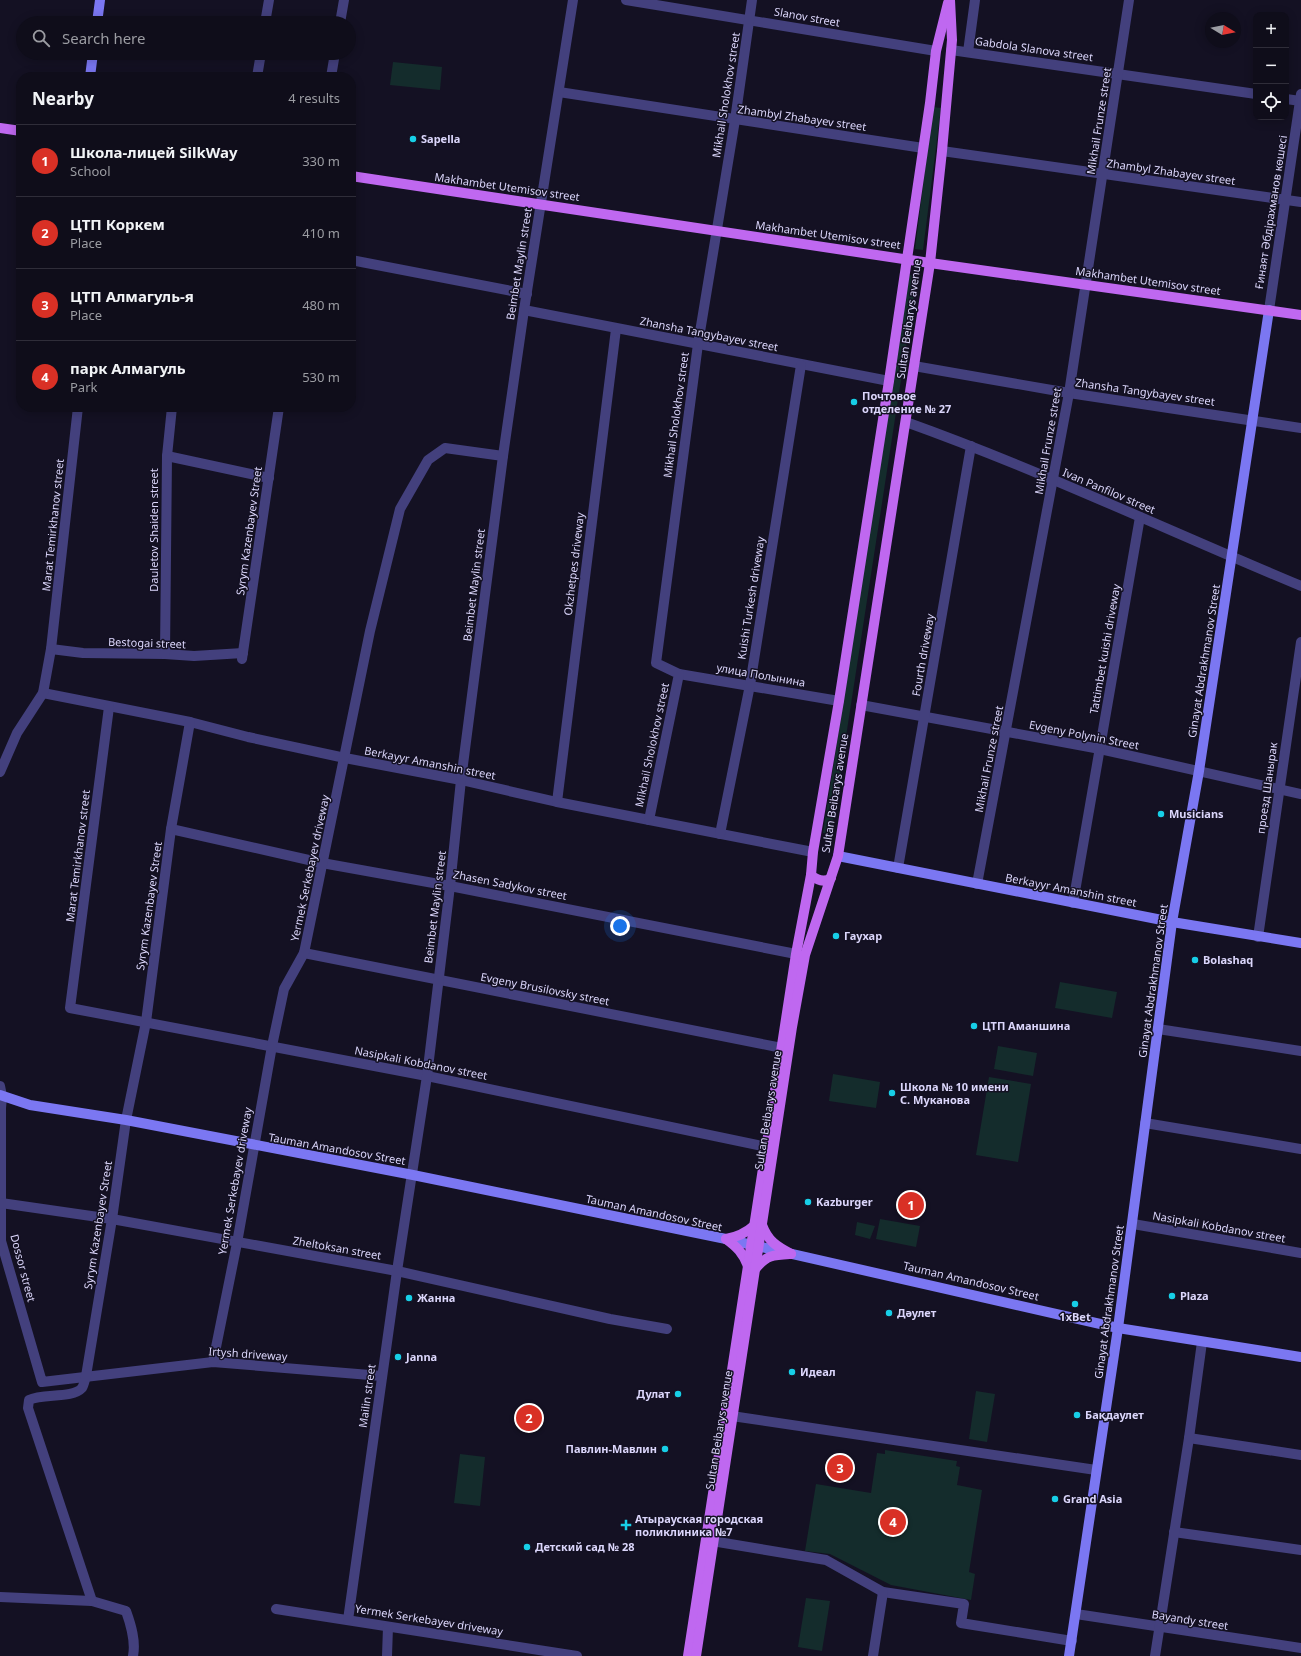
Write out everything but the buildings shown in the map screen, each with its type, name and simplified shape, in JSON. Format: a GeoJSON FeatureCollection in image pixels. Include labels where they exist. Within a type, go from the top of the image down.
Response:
{"type":"FeatureCollection","features":[{"type":"Feature","properties":{"kind":"main road","name":"Sultan Beibarys avenue"},"geometry":{"type":"LineString","coordinates":[[758,1225],[805,955],[838,856],[906,422],[930,263],[942,151],[952,34],[949,0]]}},
{"type":"Feature","properties":{"kind":"main road","name":"Sultan Beibarys avenue"},"geometry":{"type":"LineString","coordinates":[[696,1656],[710,1540],[752,1268],[767,1147],[796,954],[811,875],[813,852],[839,702],[889,381],[936,51],[949,0]]}},
{"type":"Feature","properties":{"kind":"main road"},"geometry":{"type":"LineString","coordinates":[[0,128],[16,130]]}},
{"type":"Feature","properties":{"kind":"main road","name":"Makhambet Utemisov street"},"geometry":{"type":"LineString","coordinates":[[356,177],[907,258],[930,263],[1301,315]]}},
{"type":"Feature","properties":{"kind":"main road"},"geometry":{"type":"LineString","coordinates":[[811,875],[816,879],[826,881],[831,878]]}},
{"type":"Feature","properties":{"kind":"main road"},"geometry":{"type":"LineString","coordinates":[[726,1239],[738,1237],[758,1225],[774,1245],[791,1254]]}},
{"type":"Feature","properties":{"kind":"main road"},"geometry":{"type":"LineString","coordinates":[[726,1239],[738,1247],[752,1268],[763,1259],[772,1255],[791,1254]]}},
{"type":"Feature","properties":{"kind":"main road","name":"Sultan Beibarys avenue"},"geometry":{"type":"LineString","coordinates":[[688,1656],[710,1540]]}},
{"type":"Feature","properties":{"kind":"street"},"geometry":{"type":"LineString","coordinates":[[98,16],[100,0]]}},
{"type":"Feature","properties":{"kind":"street"},"geometry":{"type":"LineString","coordinates":[[266,16],[269,0]]}},
{"type":"Feature","properties":{"kind":"street"},"geometry":{"type":"LineString","coordinates":[[341,16],[344,0]]}},
{"type":"Feature","properties":{"kind":"street","name":"Beimbet Maylin street"},"geometry":{"type":"LineString","coordinates":[[413,1175],[427,1076],[461,780],[503,456],[524,310],[573,0]]}},
{"type":"Feature","properties":{"kind":"street","name":"Slanov street"},"geometry":{"type":"LineString","coordinates":[[626,0],[936,51]]}},
{"type":"Feature","properties":{"kind":"street","name":"Mikhail Sholokhov street"},"geometry":{"type":"LineString","coordinates":[[649,820],[679,674],[656,663],[698,344],[735,120],[752,0]]}},
{"type":"Feature","properties":{"kind":"street"},"geometry":{"type":"LineString","coordinates":[[968,52],[975,0]]}},
{"type":"Feature","properties":{"kind":"street","name":"Mikhail Frunze street"},"geometry":{"type":"LineString","coordinates":[[977,884],[1069,393],[1130,0]]}},
{"type":"Feature","properties":{"kind":"street","name":"Gabdola Slanova street"},"geometry":{"type":"LineString","coordinates":[[951,50],[1253,94]]}},
{"type":"Feature","properties":{"kind":"street"},"geometry":{"type":"LineString","coordinates":[[91,72],[92,60]]}},
{"type":"Feature","properties":{"kind":"street"},"geometry":{"type":"LineString","coordinates":[[258,72],[259,60]]}},
{"type":"Feature","properties":{"kind":"street"},"geometry":{"type":"LineString","coordinates":[[331,72],[334,60]]}},
{"type":"Feature","properties":{"kind":"street","name":"Zhambyl Zhabayev street"},"geometry":{"type":"LineString","coordinates":[[559,92],[923,148]]}},
{"type":"Feature","properties":{"kind":"street"},"geometry":{"type":"LineString","coordinates":[[1289,98],[1301,98]]}},
{"type":"Feature","properties":{"kind":"street","name":"Ғинаят Әбдірахманов көшесі"},"geometry":{"type":"LineString","coordinates":[[1268,310],[1301,98]]}},
{"type":"Feature","properties":{"kind":"street","name":"Zhambyl Zhabayev street"},"geometry":{"type":"LineString","coordinates":[[942,151],[1301,202]]}},
{"type":"Feature","properties":{"kind":"street"},"geometry":{"type":"LineString","coordinates":[[356,261],[527,294]]}},
{"type":"Feature","properties":{"kind":"street","name":"Zhansha Tangybayev street"},"geometry":{"type":"LineString","coordinates":[[524,310],[889,381]]}},
{"type":"Feature","properties":{"kind":"street","name":"Ginayat Abdrakhmanov Street"},"geometry":{"type":"LineString","coordinates":[[1069,1656],[1133,1224],[1172,922],[1199,771],[1253,420],[1268,310]]}},
{"type":"Feature","properties":{"kind":"street","name":"Okzhetpes driveway"},"geometry":{"type":"LineString","coordinates":[[557,802],[616,328]]}},
{"type":"Feature","properties":{"kind":"street","name":"Kuishi Turkesh driveway"},"geometry":{"type":"LineString","coordinates":[[720,834],[750,685],[801,365]]}},
{"type":"Feature","properties":{"kind":"street","name":"Zhansha Tangybayev street"},"geometry":{"type":"LineString","coordinates":[[914,366],[1069,393],[1301,428]]}},
{"type":"Feature","properties":{"kind":"street","name":"Marat Temirkhanov street"},"geometry":{"type":"LineString","coordinates":[[43,693],[51,649],[77,412]]}},
{"type":"Feature","properties":{"kind":"street","name":"Dauletov Shaiden street"},"geometry":{"type":"LineString","coordinates":[[165,654],[167,456],[171,412]]}},
{"type":"Feature","properties":{"kind":"street","name":"Syrym Kazenbayev Street"},"geometry":{"type":"LineString","coordinates":[[242,656],[278,412]]}},
{"type":"Feature","properties":{"kind":"street","name":"Ivan Panfilov street"},"geometry":{"type":"LineString","coordinates":[[906,422],[1053,480],[1232,558],[1301,586]]}},
{"type":"Feature","properties":{"kind":"street","name":"Fourth driveway"},"geometry":{"type":"LineString","coordinates":[[898,868],[970,446]]}},
{"type":"Feature","properties":{"kind":"street","name":"Yermek Serkebayev driveway"},"geometry":{"type":"LineString","coordinates":[[213,1362],[237,1243],[253,1146],[284,989],[304,952],[370,631],[400,509],[428,460],[445,448],[503,456]]}},
{"type":"Feature","properties":{"kind":"street"},"geometry":{"type":"LineString","coordinates":[[167,456],[268,478]]}},
{"type":"Feature","properties":{"kind":"street","name":"Tattimbet kuishi driveway"},"geometry":{"type":"LineString","coordinates":[[1073,903],[1140,517]]}},
{"type":"Feature","properties":{"kind":"street","name":"проезд Шанырак"},"geometry":{"type":"LineString","coordinates":[[1258,937],[1301,642]]}},
{"type":"Feature","properties":{"kind":"street","name":"Bestogai street"},"geometry":{"type":"LineString","coordinates":[[51,649],[83,653],[242,656]]}},
{"type":"Feature","properties":{"kind":"street","name":"улица Полынина"},"geometry":{"type":"LineString","coordinates":[[679,674],[750,685],[839,702]]}},
{"type":"Feature","properties":{"kind":"street"},"geometry":{"type":"LineString","coordinates":[[0,772],[17,733],[43,693]]}},
{"type":"Feature","properties":{"kind":"street","name":"Berkayyr Amanshin street"},"geometry":{"type":"LineString","coordinates":[[43,693],[190,722],[248,737],[345,758],[461,780],[557,802],[813,852]]}},
{"type":"Feature","properties":{"kind":"street","name":"Evgeny Polynin Street"},"geometry":{"type":"LineString","coordinates":[[861,705],[1100,749],[1301,794]]}},
{"type":"Feature","properties":{"kind":"street","name":"Marat Temirkhanov street"},"geometry":{"type":"LineString","coordinates":[[70,1008],[109,707]]}},
{"type":"Feature","properties":{"kind":"street","name":"Syrym Kazenbayev Street"},"geometry":{"type":"LineString","coordinates":[[92,1601],[28,1408],[29,1400],[36,1397],[75,1393],[83,1387],[86,1376],[112,1220],[126,1120],[146,1022],[172,829],[190,722]]}},
{"type":"Feature","properties":{"kind":"street","name":"Zhasen Sadykov street"},"geometry":{"type":"LineString","coordinates":[[172,829],[322,863],[450,886],[796,954]]}},
{"type":"Feature","properties":{"kind":"street","name":"Berkayyr Amanshin street"},"geometry":{"type":"LineString","coordinates":[[838,856],[1172,922],[1301,943]]}},
{"type":"Feature","properties":{"kind":"street","name":"Evgeny Brusilovsky street"},"geometry":{"type":"LineString","coordinates":[[304,952],[782,1048]]}},
{"type":"Feature","properties":{"kind":"street","name":"Nasipkali Kobdanov street"},"geometry":{"type":"LineString","coordinates":[[70,1008],[427,1076],[767,1147]]}},
{"type":"Feature","properties":{"kind":"street"},"geometry":{"type":"LineString","coordinates":[[1158,1029],[1301,1051]]}},
{"type":"Feature","properties":{"kind":"street","name":"Tauman Amandosov Street"},"geometry":{"type":"LineString","coordinates":[[1,1093],[30,1105],[126,1120],[253,1146],[413,1175],[726,1239],[1118,1328],[1301,1357]]}},
{"type":"Feature","properties":{"kind":"street","name":"Dossor street"},"geometry":{"type":"LineString","coordinates":[[1,1093],[1,1240],[42,1382]]}},
{"type":"Feature","properties":{"kind":"street"},"geometry":{"type":"LineString","coordinates":[[1145,1123],[1301,1149]]}},
{"type":"Feature","properties":{"kind":"street","name":"Mailin street"},"geometry":{"type":"LineString","coordinates":[[348,1620],[397,1271],[413,1175]]}},
{"type":"Feature","properties":{"kind":"street","name":"Zheltoksan street"},"geometry":{"type":"LineString","coordinates":[[1,1203],[112,1220],[397,1271],[610,1319],[667,1329]]}},
{"type":"Feature","properties":{"kind":"street","name":"Nasipkali Kobdanov street"},"geometry":{"type":"LineString","coordinates":[[1133,1224],[1301,1253]]}},
{"type":"Feature","properties":{"kind":"street"},"geometry":{"type":"LineString","coordinates":[[1155,1656],[1189,1438],[1202,1342]]}},
{"type":"Feature","properties":{"kind":"street","name":"Irtysh driveway"},"geometry":{"type":"LineString","coordinates":[[42,1382],[213,1362],[382,1376]]}},
{"type":"Feature","properties":{"kind":"street"},"geometry":{"type":"LineString","coordinates":[[729,1415],[1096,1470]]}},
{"type":"Feature","properties":{"kind":"street"},"geometry":{"type":"LineString","coordinates":[[1189,1438],[1301,1455]]}},
{"type":"Feature","properties":{"kind":"street"},"geometry":{"type":"LineString","coordinates":[[1174,1532],[1301,1550]]}},
{"type":"Feature","properties":{"kind":"street"},"geometry":{"type":"LineString","coordinates":[[710,1540],[826,1560],[883,1592],[964,1604],[961,1623],[1072,1641]]}},
{"type":"Feature","properties":{"kind":"street"},"geometry":{"type":"LineString","coordinates":[[873,1656],[883,1592]]}},
{"type":"Feature","properties":{"kind":"street"},"geometry":{"type":"LineString","coordinates":[[0,1597],[92,1601],[126,1611],[130,1621],[134,1644],[133,1656]]}},
{"type":"Feature","properties":{"kind":"street","name":"Yermek Serkebayev driveway"},"geometry":{"type":"LineString","coordinates":[[276,1609],[577,1656]]}},
{"type":"Feature","properties":{"kind":"street","name":"Bayandy street"},"geometry":{"type":"LineString","coordinates":[[1076,1614],[1301,1648]]}},
{"type":"Feature","properties":{"kind":"street"},"geometry":{"type":"LineString","coordinates":[[386,1656],[388,1627]]}},
{"type":"Feature","properties":{"kind":"green space"},"geometry":{"type":"Polygon","coordinates":[[[393,62],[442,67],[440,90],[390,85],[393,62]]]}},
{"type":"Feature","properties":{"kind":"green space"},"geometry":{"type":"Polygon","coordinates":[[[933,107],[941,108],[923,250],[915,249],[933,107]]]}},
{"type":"Feature","properties":{"kind":"green space"},"geometry":{"type":"Polygon","coordinates":[[[909,275],[917,276],[831,834],[823,833],[909,275]]]}},
{"type":"Feature","properties":{"kind":"green space"},"geometry":{"type":"Polygon","coordinates":[[[1060,982],[1117,992],[1112,1018],[1055,1008],[1060,982]]]}},
{"type":"Feature","properties":{"kind":"green space"},"geometry":{"type":"Polygon","coordinates":[[[998,1046],[1037,1053],[1033,1076],[994,1069],[998,1046]]]}},
{"type":"Feature","properties":{"kind":"green space"},"geometry":{"type":"Polygon","coordinates":[[[833,1074],[880,1082],[876,1108],[829,1101],[833,1074]]]}},
{"type":"Feature","properties":{"kind":"green space"},"geometry":{"type":"Polygon","coordinates":[[[989,1077],[1031,1084],[1018,1162],[976,1155],[989,1077]]]}},
{"type":"Feature","properties":{"kind":"green space"},"geometry":{"type":"Polygon","coordinates":[[[880,1219],[920,1226],[916,1247],[876,1239],[880,1219]]]}},
{"type":"Feature","properties":{"kind":"green space"},"geometry":{"type":"Polygon","coordinates":[[[857,1222],[875,1226],[870,1239],[855,1235],[857,1222]]]}},
{"type":"Feature","properties":{"kind":"green space"},"geometry":{"type":"Polygon","coordinates":[[[976,1391],[995,1394],[987,1442],[969,1439],[976,1391]]]}},
{"type":"Feature","properties":{"kind":"green space"},"geometry":{"type":"Polygon","coordinates":[[[885,1450],[957,1461],[956,1466],[960,1467],[957,1485],[982,1490],[969,1572],[975,1574],[971,1600],[891,1585],[830,1554],[805,1551],[816,1484],[871,1493],[877,1453],[885,1454],[885,1450]]]}},
{"type":"Feature","properties":{"kind":"green space"},"geometry":{"type":"Polygon","coordinates":[[[460,1454],[485,1457],[480,1506],[454,1503],[460,1454]]]}},
{"type":"Feature","properties":{"kind":"green space"},"geometry":{"type":"Polygon","coordinates":[[[806,1598],[830,1601],[822,1651],[798,1647],[806,1598]]]}},
{"type":"Feature","properties":{"kind":"place","name":"Sapella"},"geometry":{"type":"Point","coordinates":[413,139]}},
{"type":"Feature","properties":{"kind":"place","name":"Почтовое отделение № 27"},"geometry":{"type":"Point","coordinates":[854,402]}},
{"type":"Feature","properties":{"kind":"place","name":"Musicians"},"geometry":{"type":"Point","coordinates":[1161,814]}},
{"type":"Feature","properties":{"kind":"place","name":"Гаухар"},"geometry":{"type":"Point","coordinates":[836,936]}},
{"type":"Feature","properties":{"kind":"place","name":"Bolashaq"},"geometry":{"type":"Point","coordinates":[1195,960]}},
{"type":"Feature","properties":{"kind":"place","name":"ЦТП Аманшина"},"geometry":{"type":"Point","coordinates":[974,1026]}},
{"type":"Feature","properties":{"kind":"place","name":"Школа № 10 имени С. Муканова"},"geometry":{"type":"Point","coordinates":[892,1093]}},
{"type":"Feature","properties":{"kind":"place","name":"Kazburger"},"geometry":{"type":"Point","coordinates":[808,1202]}},
{"type":"Feature","properties":{"kind":"place","name":"Школа-лицей SilkWay"},"geometry":{"type":"Point","coordinates":[911,1205]}},
{"type":"Feature","properties":{"kind":"place","name":"Plaza"},"geometry":{"type":"Point","coordinates":[1172,1296]}},
{"type":"Feature","properties":{"kind":"place","name":"Жанна"},"geometry":{"type":"Point","coordinates":[409,1298]}},
{"type":"Feature","properties":{"kind":"place","name":"1xBet"},"geometry":{"type":"Point","coordinates":[1075,1304]}},
{"type":"Feature","properties":{"kind":"place","name":"Дәулет"},"geometry":{"type":"Point","coordinates":[889,1313]}},
{"type":"Feature","properties":{"kind":"place","name":"Janna"},"geometry":{"type":"Point","coordinates":[398,1357]}},
{"type":"Feature","properties":{"kind":"place","name":"Идеал"},"geometry":{"type":"Point","coordinates":[792,1372]}},
{"type":"Feature","properties":{"kind":"place","name":"Дулат"},"geometry":{"type":"Point","coordinates":[678,1394]}},
{"type":"Feature","properties":{"kind":"place","name":"Бақдаулет"},"geometry":{"type":"Point","coordinates":[1077,1415]}},
{"type":"Feature","properties":{"kind":"place","name":"ЦТП Коркем"},"geometry":{"type":"Point","coordinates":[529,1418]}},
{"type":"Feature","properties":{"kind":"place","name":"Павлин-Мавлин"},"geometry":{"type":"Point","coordinates":[665,1449]}},
{"type":"Feature","properties":{"kind":"place","name":"ЦТП Алмагуль-я"},"geometry":{"type":"Point","coordinates":[840,1468]}},
{"type":"Feature","properties":{"kind":"place","name":"Grand Asia"},"geometry":{"type":"Point","coordinates":[1055,1499]}},
{"type":"Feature","properties":{"kind":"place","name":"парк Алмагуль"},"geometry":{"type":"Point","coordinates":[893,1522]}},
{"type":"Feature","properties":{"kind":"place","name":"Атырауская городская поликлиника №7"},"geometry":{"type":"Point","coordinates":[626,1525]}},
{"type":"Feature","properties":{"kind":"place","name":"Детский сад № 28"},"geometry":{"type":"Point","coordinates":[527,1547]}}]}
